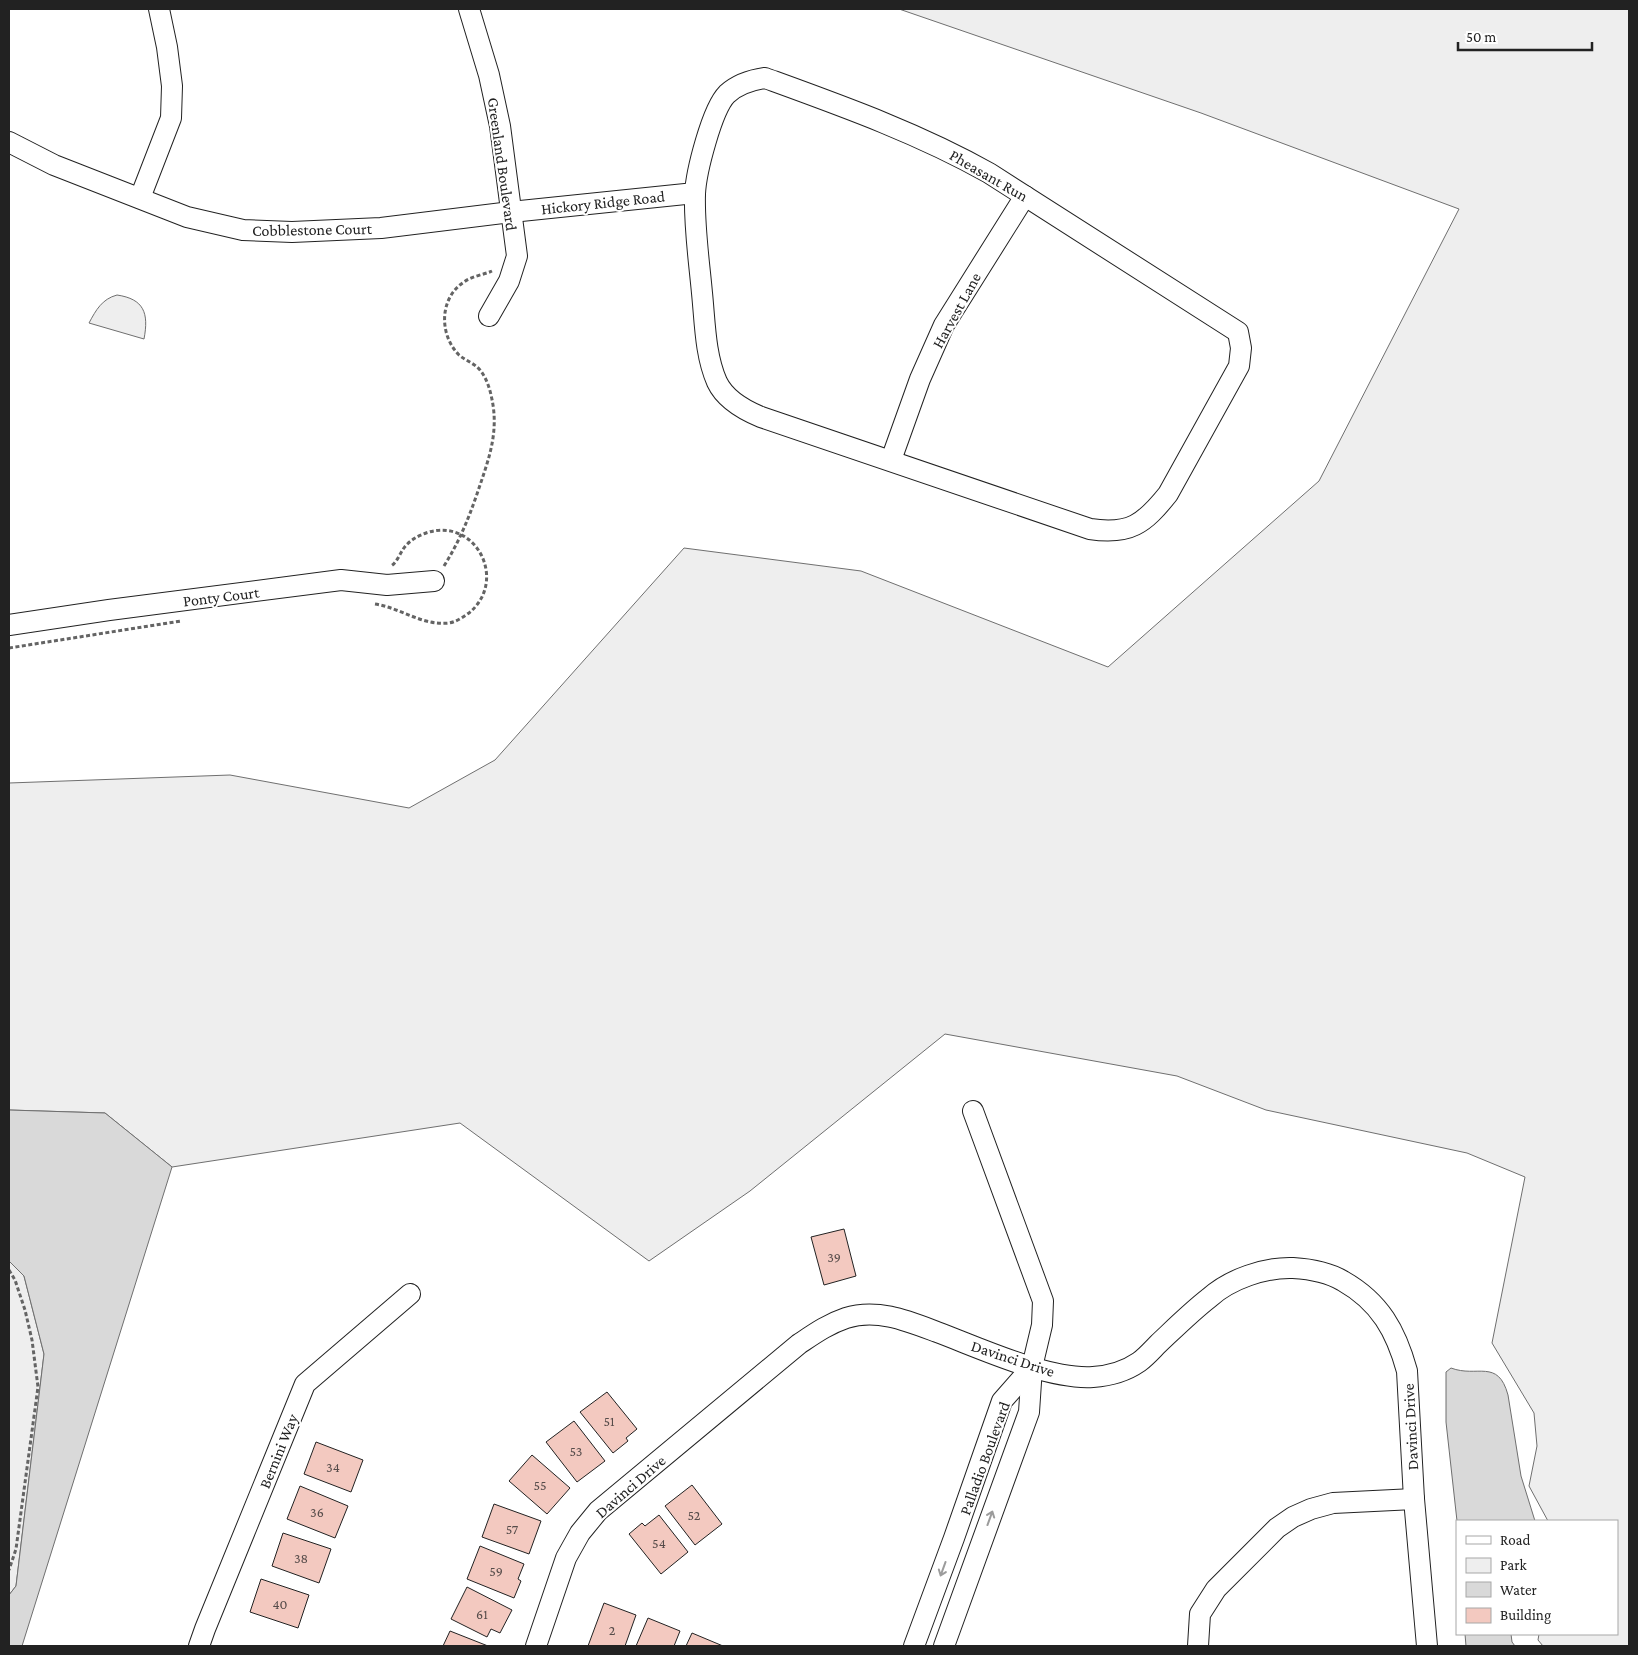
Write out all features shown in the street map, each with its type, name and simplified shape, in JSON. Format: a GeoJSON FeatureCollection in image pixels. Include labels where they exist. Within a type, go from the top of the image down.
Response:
{"type":"FeatureCollection","features":[{"type":"Feature","properties":{"kind":"street"},"geometry":{"type":"LineString","coordinates":[[140,198],[171,118],[172,86],[167,47],[159,9]]}},
{"type":"Feature","properties":{"kind":"street","name":"Greenland Boulevard"},"geometry":{"type":"LineString","coordinates":[[469,9],[489,75],[500,126],[517,256],[510,281],[489,316]]}},
{"type":"Feature","properties":{"kind":"street","name":"Pheasant Run"},"geometry":{"type":"LineString","coordinates":[[765,78],[870,116],[952,152],[990,173],[1025,196],[1238,332],[1240,348],[1239,366],[1168,494],[1153,512],[1138,524],[1121,531],[1090,529],[761,417],[738,405],[727,396],[718,384],[708,347],[696,226],[695,193],[698,170],[718,106],[727,94],[739,85],[751,80],[765,78]]}},
{"type":"Feature","properties":{"kind":"street","name":"Cobblestone Court"},"geometry":{"type":"LineString","coordinates":[[9,142],[54,165],[187,217],[243,230],[292,232],[380,228],[511,212]]}},
{"type":"Feature","properties":{"kind":"street","name":"Hickory Ridge Road"},"geometry":{"type":"LineString","coordinates":[[511,212],[695,193]]}},
{"type":"Feature","properties":{"kind":"street","name":"Harvest Lane"},"geometry":{"type":"LineString","coordinates":[[891,460],[920,379],[944,325],[1025,196]]}},
{"type":"Feature","properties":{"kind":"street","name":"Ponty Court"},"geometry":{"type":"LineString","coordinates":[[9,625],[341,580],[387,585],[434,581]]}},
{"type":"Feature","properties":{"kind":"street"},"geometry":{"type":"LineString","coordinates":[[973,1111],[1042,1301],[1042,1326],[1032,1367]]}},
{"type":"Feature","properties":{"kind":"street","name":"Davinci Drive"},"geometry":{"type":"LineString","coordinates":[[536,1646],[566,1558],[580,1533],[598,1512],[792,1350],[822,1328],[846,1318],[872,1314],[900,1318],[1032,1367],[1073,1377],[1094,1377],[1119,1372],[1139,1362],[1210,1296],[1230,1284],[1258,1273],[1281,1268],[1318,1271],[1337,1277],[1358,1289],[1380,1311],[1393,1330],[1402,1351],[1407,1371],[1414,1499],[1427,1646]]}},
{"type":"Feature","properties":{"kind":"street","name":"Bernini Way"},"geometry":{"type":"LineString","coordinates":[[200,1646],[204,1629],[305,1384],[410,1294]]}},
{"type":"Feature","properties":{"kind":"street","name":"Palladio Boulevard"},"geometry":{"type":"LineString","coordinates":[[914,1646],[1002,1401],[1032,1367]]}},
{"type":"Feature","properties":{"kind":"street","name":"Palladio Boulevard"},"geometry":{"type":"LineString","coordinates":[[944,1646],[1029,1412],[1032,1367]]}},
{"type":"Feature","properties":{"kind":"street"},"geometry":{"type":"LineString","coordinates":[[1198,1646],[1200,1614],[1216,1589],[1285,1522],[1311,1509],[1333,1503],[1414,1499]]}},
{"type":"Feature","properties":{"kind":"street"},"geometry":{"type":"LineString","coordinates":[[954,1538],[980,1548]]}},
{"type":"Feature","properties":{"kind":"path"},"geometry":{"type":"LineString","coordinates":[[434,581],[462,536],[492,449],[494,412],[485,377],[476,366],[458,354],[449,340],[444,319],[445,311],[453,292],[458,286],[495,269]]}},
{"type":"Feature","properties":{"kind":"path"},"geometry":{"type":"LineString","coordinates":[[373,604],[432,624],[451,623],[476,607],[487,581],[483,558],[477,547],[462,536]]}},
{"type":"Feature","properties":{"kind":"path"},"geometry":{"type":"LineString","coordinates":[[9,648],[186,621]]}},
{"type":"Feature","properties":{"kind":"path"},"geometry":{"type":"LineString","coordinates":[[9,1270],[15,1280],[25,1310],[32,1340],[38,1387],[16,1549],[9,1570]]}},
{"type":"Feature","properties":{"kind":"green space"},"geometry":{"type":"Polygon","coordinates":[[[899,9],[1629,9],[1629,1646],[1543,1646],[1538,1640],[1539,1635],[1618,1635],[1618,1520],[1547,1520],[1529,1486],[1537,1446],[1534,1413],[1492,1343],[1525,1177],[1467,1153],[1266,1110],[1177,1076],[945,1034],[750,1191],[649,1261],[460,1123],[172,1167],[105,1113],[9,1110],[9,783],[230,775],[409,808],[495,760],[684,548],[861,571],[1108,667],[1319,481],[1459,209],[1201,113],[899,9]]]}},
{"type":"Feature","properties":{"kind":"green space"},"geometry":{"type":"Polygon","coordinates":[[[117,295],[133,300],[143,309],[146,322],[144,339],[89,323],[103,302],[117,295]]]}},
{"type":"Feature","properties":{"kind":"green space"},"geometry":{"type":"Polygon","coordinates":[[[9,1261],[24,1276],[44,1354],[16,1586],[9,1595],[9,1261]]]}},
{"type":"Feature","properties":{"kind":"water"},"geometry":{"type":"Polygon","coordinates":[[[9,1110],[105,1113],[172,1167],[22,1646],[9,1646],[9,1595],[16,1586],[44,1354],[24,1276],[9,1261],[9,1110]]]}},
{"type":"Feature","properties":{"kind":"water"},"geometry":{"type":"Polygon","coordinates":[[[1451,1368],[1461,1371],[1485,1371],[1499,1377],[1504,1384],[1508,1395],[1521,1476],[1535,1520],[1457,1520],[1446,1422],[1446,1372],[1451,1368]]]}},
{"type":"Feature","properties":{"kind":"water"},"geometry":{"type":"Polygon","coordinates":[[[1465,1635],[1511,1635],[1512,1642],[1515,1646],[1466,1646],[1465,1635]]]}},
{"type":"Feature","properties":{"kind":"building"},"geometry":{"type":"Polygon","coordinates":[[[844,1229],[856,1276],[824,1285],[811,1237],[844,1229]]]}},
{"type":"Feature","properties":{"kind":"building"},"geometry":{"type":"Polygon","coordinates":[[[607,1392],[637,1429],[626,1438],[628,1441],[613,1453],[580,1412],[607,1392]]]}},
{"type":"Feature","properties":{"kind":"building"},"geometry":{"type":"Polygon","coordinates":[[[574,1421],[605,1461],[577,1482],[546,1442],[574,1421]]]}},
{"type":"Feature","properties":{"kind":"building"},"geometry":{"type":"Polygon","coordinates":[[[316,1442],[363,1460],[351,1492],[304,1474],[316,1442]]]}},
{"type":"Feature","properties":{"kind":"building"},"geometry":{"type":"Polygon","coordinates":[[[532,1455],[570,1488],[547,1514],[509,1481],[532,1455]]]}},
{"type":"Feature","properties":{"kind":"building"},"geometry":{"type":"Polygon","coordinates":[[[692,1485],[722,1524],[695,1545],[665,1506],[692,1485]]]}},
{"type":"Feature","properties":{"kind":"building"},"geometry":{"type":"Polygon","coordinates":[[[300,1486],[348,1506],[335,1538],[287,1519],[300,1486]]]}},
{"type":"Feature","properties":{"kind":"building"},"geometry":{"type":"Polygon","coordinates":[[[494,1504],[541,1521],[529,1554],[482,1537],[494,1504]]]}},
{"type":"Feature","properties":{"kind":"building"},"geometry":{"type":"Polygon","coordinates":[[[659,1515],[688,1552],[661,1574],[629,1534],[642,1523],[645,1526],[659,1515]]]}},
{"type":"Feature","properties":{"kind":"building"},"geometry":{"type":"Polygon","coordinates":[[[283,1533],[331,1549],[319,1583],[272,1566],[283,1533]]]}},
{"type":"Feature","properties":{"kind":"building"},"geometry":{"type":"Polygon","coordinates":[[[480,1546],[524,1564],[518,1579],[521,1581],[514,1598],[467,1579],[480,1546]]]}},
{"type":"Feature","properties":{"kind":"building"},"geometry":{"type":"Polygon","coordinates":[[[261,1579],[309,1595],[298,1628],[250,1612],[261,1579]]]}},
{"type":"Feature","properties":{"kind":"building"},"geometry":{"type":"Polygon","coordinates":[[[467,1587],[512,1610],[500,1633],[491,1629],[487,1637],[451,1619],[467,1587]]]}},
{"type":"Feature","properties":{"kind":"building"},"geometry":{"type":"Polygon","coordinates":[[[604,1603],[636,1615],[625,1646],[588,1646],[604,1603]]]}},
{"type":"Feature","properties":{"kind":"building"},"geometry":{"type":"Polygon","coordinates":[[[648,1618],[680,1631],[674,1646],[636,1646],[648,1618]]]}},
{"type":"Feature","properties":{"kind":"building"},"geometry":{"type":"Polygon","coordinates":[[[450,1631],[488,1646],[443,1646],[450,1631]]]}},
{"type":"Feature","properties":{"kind":"building"},"geometry":{"type":"Polygon","coordinates":[[[692,1633],[723,1646],[686,1646],[692,1633]]]}}]}
